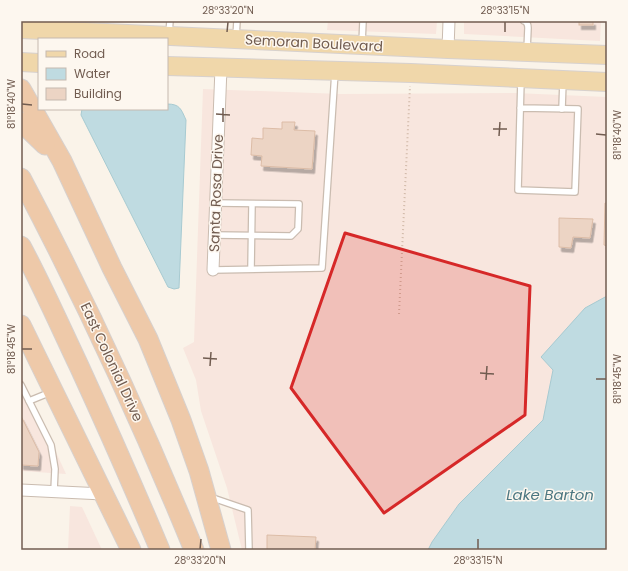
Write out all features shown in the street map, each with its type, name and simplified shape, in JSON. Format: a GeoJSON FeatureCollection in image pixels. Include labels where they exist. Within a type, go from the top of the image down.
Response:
{"type":"FeatureCollection","features":[{"type":"Feature","properties":{"kind":"highway"},"geometry":{"type":"LineString","coordinates":[[21,89],[30,129],[62,162],[112,268],[148,339],[181,420],[199,471],[221,550]]}},
{"type":"Feature","properties":{"kind":"highway"},"geometry":{"type":"LineString","coordinates":[[30,129],[42,110]]}},
{"type":"Feature","properties":{"kind":"highway","name":"East Colonial Drive"},"geometry":{"type":"LineString","coordinates":[[21,178],[53,238],[95,324],[194,550]]}},
{"type":"Feature","properties":{"kind":"highway"},"geometry":{"type":"LineString","coordinates":[[21,246],[66,337],[160,550]]}},
{"type":"Feature","properties":{"kind":"highway"},"geometry":{"type":"LineString","coordinates":[[22,328],[131,550]]}},
{"type":"Feature","properties":{"kind":"main road","name":"Semoran Boulevard"},"geometry":{"type":"LineString","coordinates":[[21,29],[169,28],[236,39],[607,55]]}},
{"type":"Feature","properties":{"kind":"main road"},"geometry":{"type":"LineString","coordinates":[[21,62],[38,63]]}},
{"type":"Feature","properties":{"kind":"main road","name":"Semoran Boulevard"},"geometry":{"type":"LineString","coordinates":[[168,66],[411,73],[607,82]]}},
{"type":"Feature","properties":{"kind":"street"},"geometry":{"type":"LineString","coordinates":[[448,49],[449,21]]}},
{"type":"Feature","properties":{"kind":"street","name":"Santa Rosa Drive"},"geometry":{"type":"LineString","coordinates":[[213,270],[221,68]]}},
{"type":"Feature","properties":{"kind":"street"},"geometry":{"type":"LineString","coordinates":[[21,490],[103,494]]}},
{"type":"Feature","properties":{"kind":"lane"},"geometry":{"type":"LineString","coordinates":[[236,39],[237,21]]}},
{"type":"Feature","properties":{"kind":"lane"},"geometry":{"type":"LineString","coordinates":[[362,45],[363,21]]}},
{"type":"Feature","properties":{"kind":"lane"},"geometry":{"type":"LineString","coordinates":[[524,21],[526,22],[528,28],[526,52]]}},
{"type":"Feature","properties":{"kind":"lane"},"geometry":{"type":"LineString","coordinates":[[213,270],[322,268],[335,71]]}},
{"type":"Feature","properties":{"kind":"lane"},"geometry":{"type":"LineString","coordinates":[[520,108],[578,109],[575,192],[518,190],[520,108],[522,78]]}},
{"type":"Feature","properties":{"kind":"lane"},"geometry":{"type":"LineString","coordinates":[[562,109],[563,80]]}},
{"type":"Feature","properties":{"kind":"lane"},"geometry":{"type":"LineString","coordinates":[[214,235],[291,236],[298,229],[299,204],[216,203]]}},
{"type":"Feature","properties":{"kind":"lane"},"geometry":{"type":"LineString","coordinates":[[251,269],[252,204]]}},
{"type":"Feature","properties":{"kind":"lane"},"geometry":{"type":"LineString","coordinates":[[21,385],[51,445],[55,469],[54,491]]}},
{"type":"Feature","properties":{"kind":"lane"},"geometry":{"type":"LineString","coordinates":[[29,401],[53,392]]}},
{"type":"Feature","properties":{"kind":"lane"},"geometry":{"type":"LineString","coordinates":[[206,496],[248,510],[249,550]]}},
{"type":"Feature","properties":{"kind":"path"},"geometry":{"type":"LineString","coordinates":[[399,314],[411,73]]}},
{"type":"Feature","properties":{"kind":"highlighted area"},"geometry":{"type":"Polygon","coordinates":[[[345,233],[530,286],[525,415],[384,513],[291,388],[345,233]]]}},
{"type":"Feature","properties":{"kind":"shaded area"},"geometry":{"type":"Polygon","coordinates":[[[328,21],[437,21],[436,34],[327,30],[328,21]]]}},
{"type":"Feature","properties":{"kind":"shaded area"},"geometry":{"type":"Polygon","coordinates":[[[464,21],[601,21],[600,41],[464,34],[464,21]]]}},
{"type":"Feature","properties":{"kind":"shaded area"},"geometry":{"type":"Polygon","coordinates":[[[203,89],[341,94],[515,93],[607,97],[607,441],[596,550],[242,550],[227,488],[201,411],[196,380],[183,348],[194,342],[203,89]]]}},
{"type":"Feature","properties":{"kind":"shaded area"},"geometry":{"type":"Polygon","coordinates":[[[21,376],[66,474],[21,471],[21,376]]]}},
{"type":"Feature","properties":{"kind":"shaded area"},"geometry":{"type":"Polygon","coordinates":[[[70,506],[82,507],[102,550],[68,550],[70,506]]]}},
{"type":"Feature","properties":{"kind":"water"},"geometry":{"type":"Polygon","coordinates":[[[168,104],[177,106],[183,113],[186,120],[179,288],[174,289],[168,287],[81,115],[82,110],[168,110],[168,104]]]}},
{"type":"Feature","properties":{"kind":"water","name":"Lake Barton"},"geometry":{"type":"Polygon","coordinates":[[[607,296],[607,550],[428,550],[459,504],[543,420],[553,370],[541,357],[585,308],[607,296]]]}},
{"type":"Feature","properties":{"kind":"building"},"geometry":{"type":"Polygon","coordinates":[[[579,21],[593,21],[593,25],[579,25],[579,21]]]}},
{"type":"Feature","properties":{"kind":"building"},"geometry":{"type":"Polygon","coordinates":[[[282,122],[295,122],[294,130],[315,131],[312,169],[261,166],[262,156],[251,155],[252,138],[263,139],[263,128],[282,129],[282,122]]]}},
{"type":"Feature","properties":{"kind":"building"},"geometry":{"type":"Polygon","coordinates":[[[605,203],[607,203],[607,246],[604,245],[605,203]]]}},
{"type":"Feature","properties":{"kind":"building"},"geometry":{"type":"Polygon","coordinates":[[[559,218],[593,219],[590,238],[573,237],[571,248],[559,247],[559,218]]]}},
{"type":"Feature","properties":{"kind":"building"},"geometry":{"type":"Polygon","coordinates":[[[21,416],[39,452],[38,466],[21,465],[21,416]]]}},
{"type":"Feature","properties":{"kind":"building"},"geometry":{"type":"Polygon","coordinates":[[[267,535],[316,537],[315,550],[267,550],[267,535]]]}}]}
